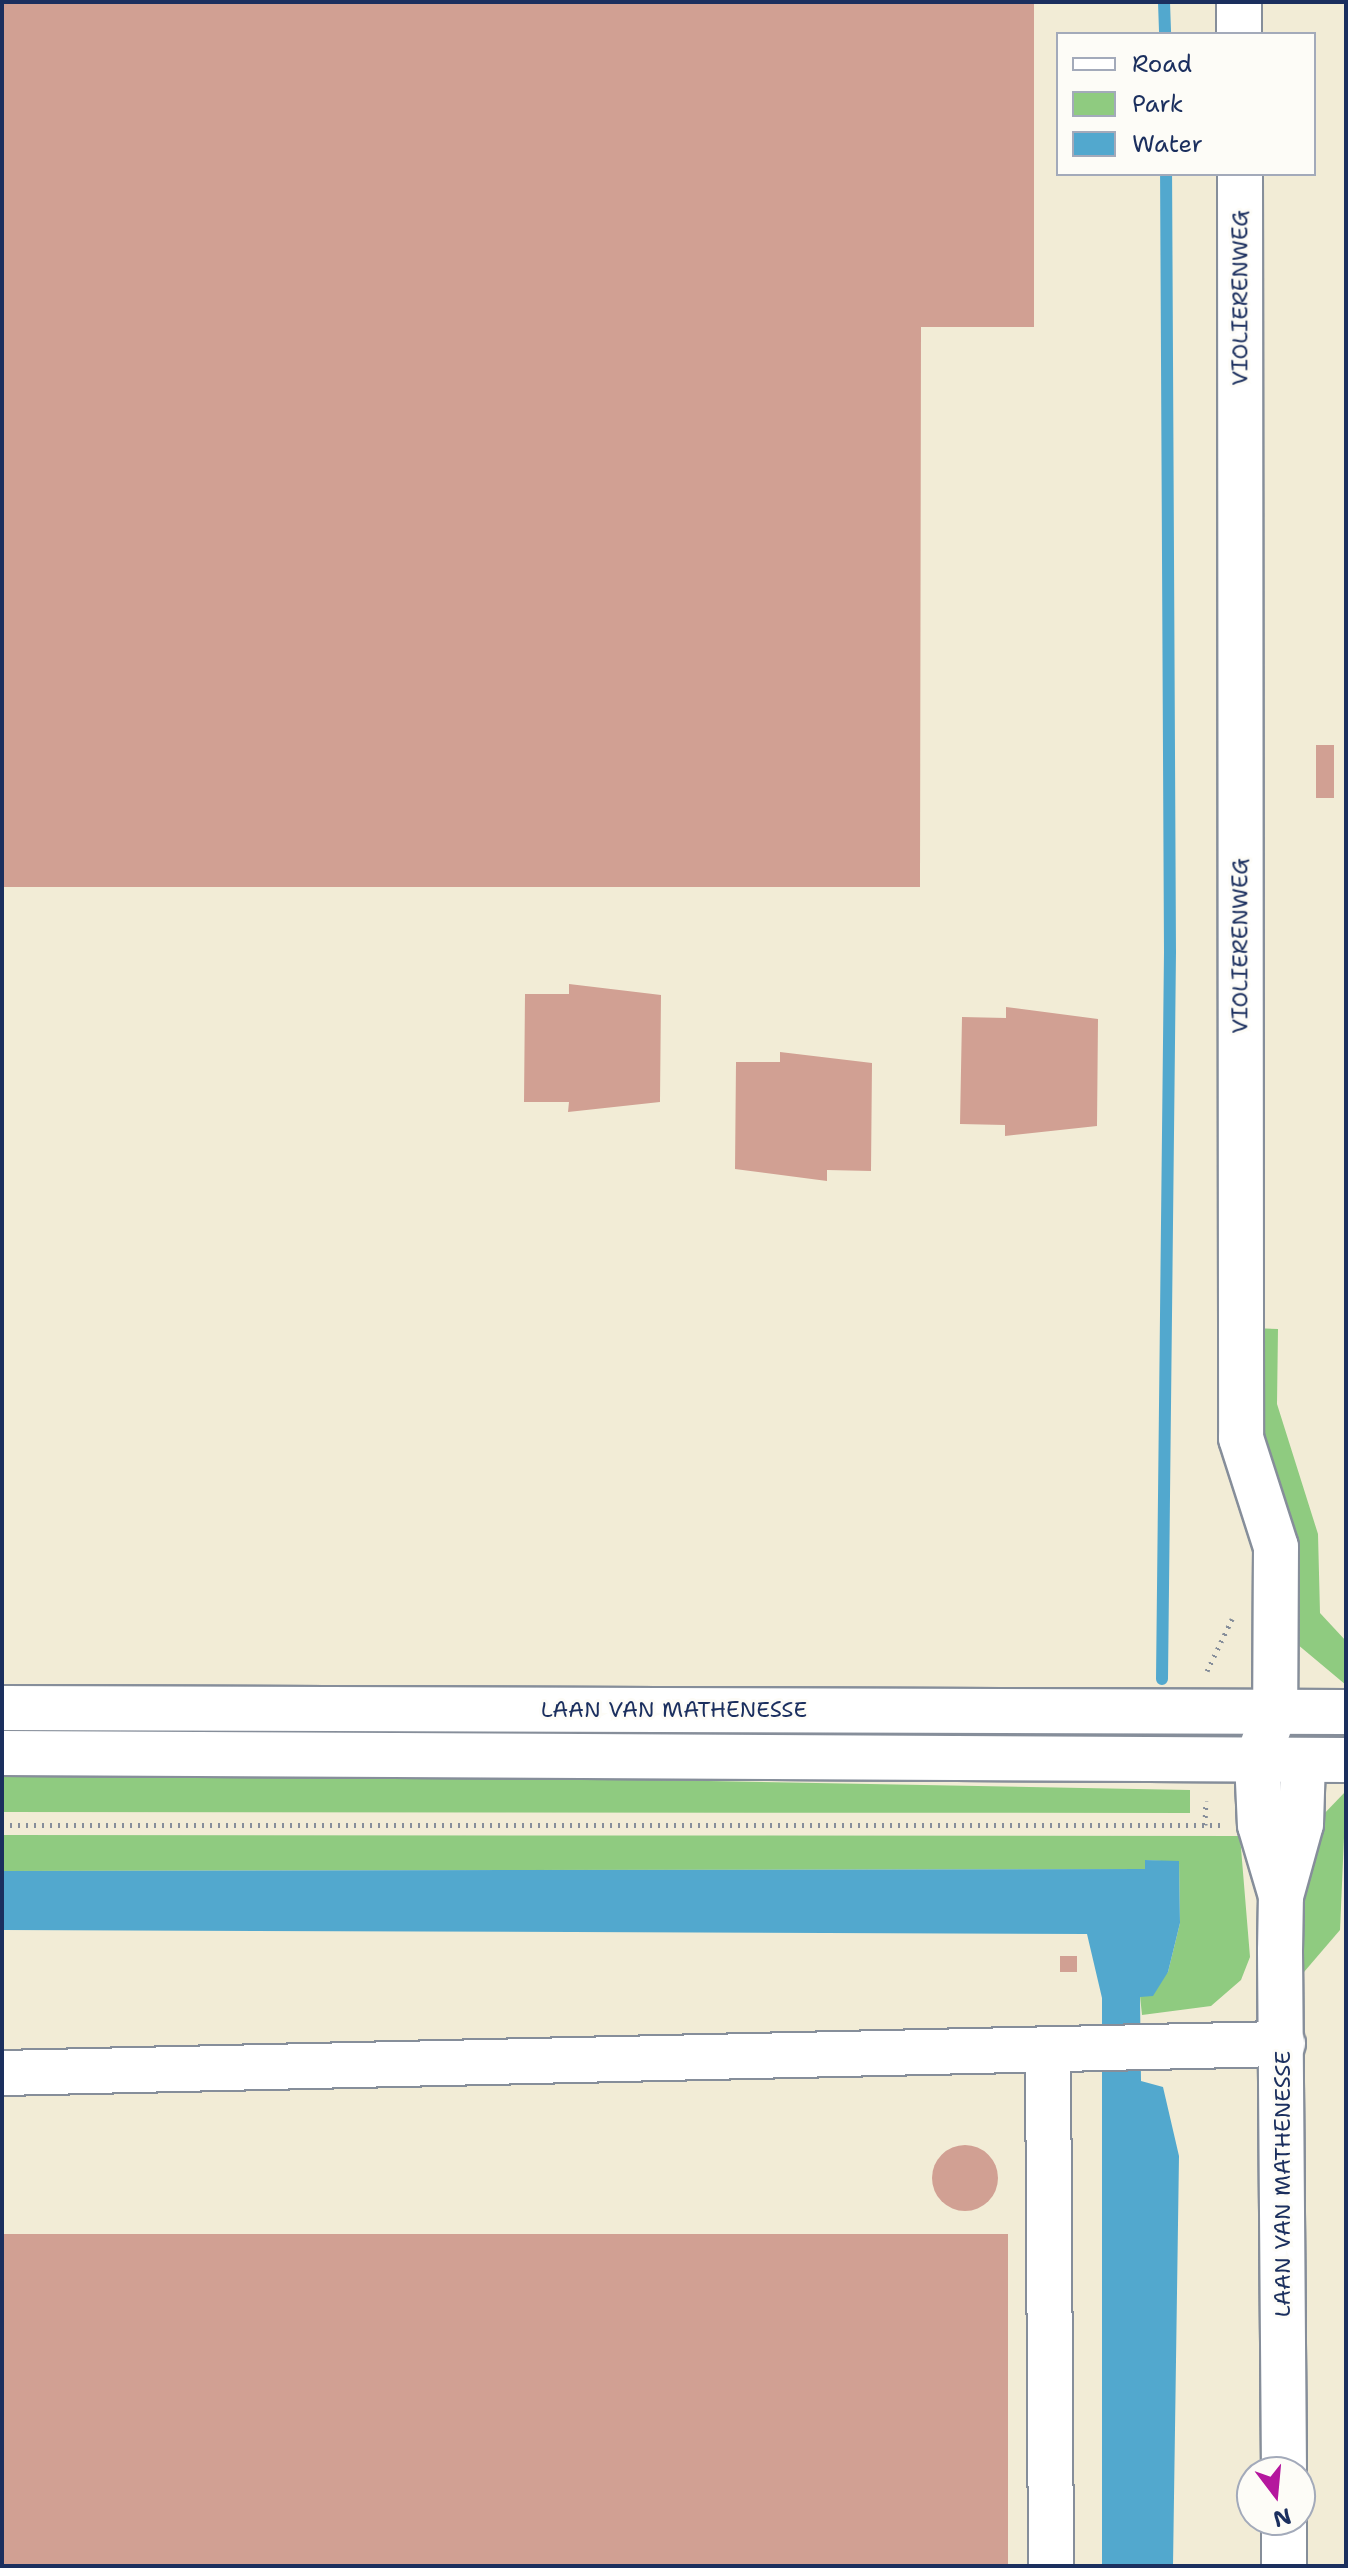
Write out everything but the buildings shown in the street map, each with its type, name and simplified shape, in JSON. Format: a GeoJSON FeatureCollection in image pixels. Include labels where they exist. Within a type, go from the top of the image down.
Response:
{"type":"FeatureCollection","features":[{"type":"Feature","properties":{"kind":"street"},"geometry":{"type":"LineString","coordinates":[[1239,2],[1239,32]]}},
{"type":"Feature","properties":{"kind":"street","name":"VIOLIERENWEG"},"geometry":{"type":"LineString","coordinates":[[1240,176],[1241,1438],[1276,1547],[1275,1711]]}},
{"type":"Feature","properties":{"kind":"street","name":"LAAN VAN MATHENESSE"},"geometry":{"type":"LineString","coordinates":[[2,1708],[1346,1712]]}},
{"type":"Feature","properties":{"kind":"street"},"geometry":{"type":"LineString","coordinates":[[1257,1760],[1275,1711]]}},
{"type":"Feature","properties":{"kind":"street"},"geometry":{"type":"LineString","coordinates":[[1275,1711],[1303,1761]]}},
{"type":"Feature","properties":{"kind":"street"},"geometry":{"type":"LineString","coordinates":[[2,1753],[1346,1760]]}},
{"type":"Feature","properties":{"kind":"street","name":"LAAN VAN MATHENESSE"},"geometry":{"type":"LineString","coordinates":[[1257,1760],[1260,1825],[1281,1896],[1284,2456]]}},
{"type":"Feature","properties":{"kind":"street","name":"LAAN VAN MATHENESSE"},"geometry":{"type":"LineString","coordinates":[[1281,1896],[1301,1824],[1303,1761]]}},
{"type":"Feature","properties":{"kind":"street"},"geometry":{"type":"LineString","coordinates":[[2,2073],[1283,2044]]}},
{"type":"Feature","properties":{"kind":"street"},"geometry":{"type":"LineString","coordinates":[[1048,2050],[1051,2566]]}},
{"type":"Feature","properties":{"kind":"street"},"geometry":{"type":"LineString","coordinates":[[1284,2536],[1284,2566]]}},
{"type":"Feature","properties":{"kind":"path"},"geometry":{"type":"LineString","coordinates":[[2,1825],[1260,1825]]}},
{"type":"Feature","properties":{"kind":"green space"},"geometry":{"type":"Polygon","coordinates":[[[1251,1328],[1278,1329],[1277,1404],[1318,1534],[1320,1613],[1346,1641],[1346,1685],[1297,1644],[1267,1484],[1251,1328]]]}},
{"type":"Feature","properties":{"kind":"green space"},"geometry":{"type":"Polygon","coordinates":[[[2,1768],[1190,1790],[1190,1813],[2,1812],[2,1768]]]}},
{"type":"Feature","properties":{"kind":"green space"},"geometry":{"type":"Polygon","coordinates":[[[1346,1791],[1340,1930],[1298,1979],[1309,1847],[1320,1818],[1346,1791]]]}},
{"type":"Feature","properties":{"kind":"green space"},"geometry":{"type":"Polygon","coordinates":[[[2,1835],[1240,1836],[1250,1957],[1241,1980],[1211,2006],[1142,2015],[1140,1996],[1168,1972],[1180,1923],[1179,1862],[1145,1860],[1146,1869],[2,1871],[2,1835]]]}},
{"type":"Feature","properties":{"kind":"water"},"geometry":{"type":"Polygon","coordinates":[[[1145,1860],[1179,1861],[1180,1923],[1168,1972],[1153,1996],[1140,1997],[1141,2081],[1163,2087],[1179,2156],[1173,2566],[1102,2566],[1102,1998],[1087,1934],[2,1930],[2,1871],[1145,1869],[1145,1860]]]}},
{"type":"Feature","properties":{"kind":"waterway"},"geometry":{"type":"LineString","coordinates":[[1164,2],[1165,32]]}},
{"type":"Feature","properties":{"kind":"waterway"},"geometry":{"type":"LineString","coordinates":[[1162,1679],[1170,952],[1166,176]]}}]}
